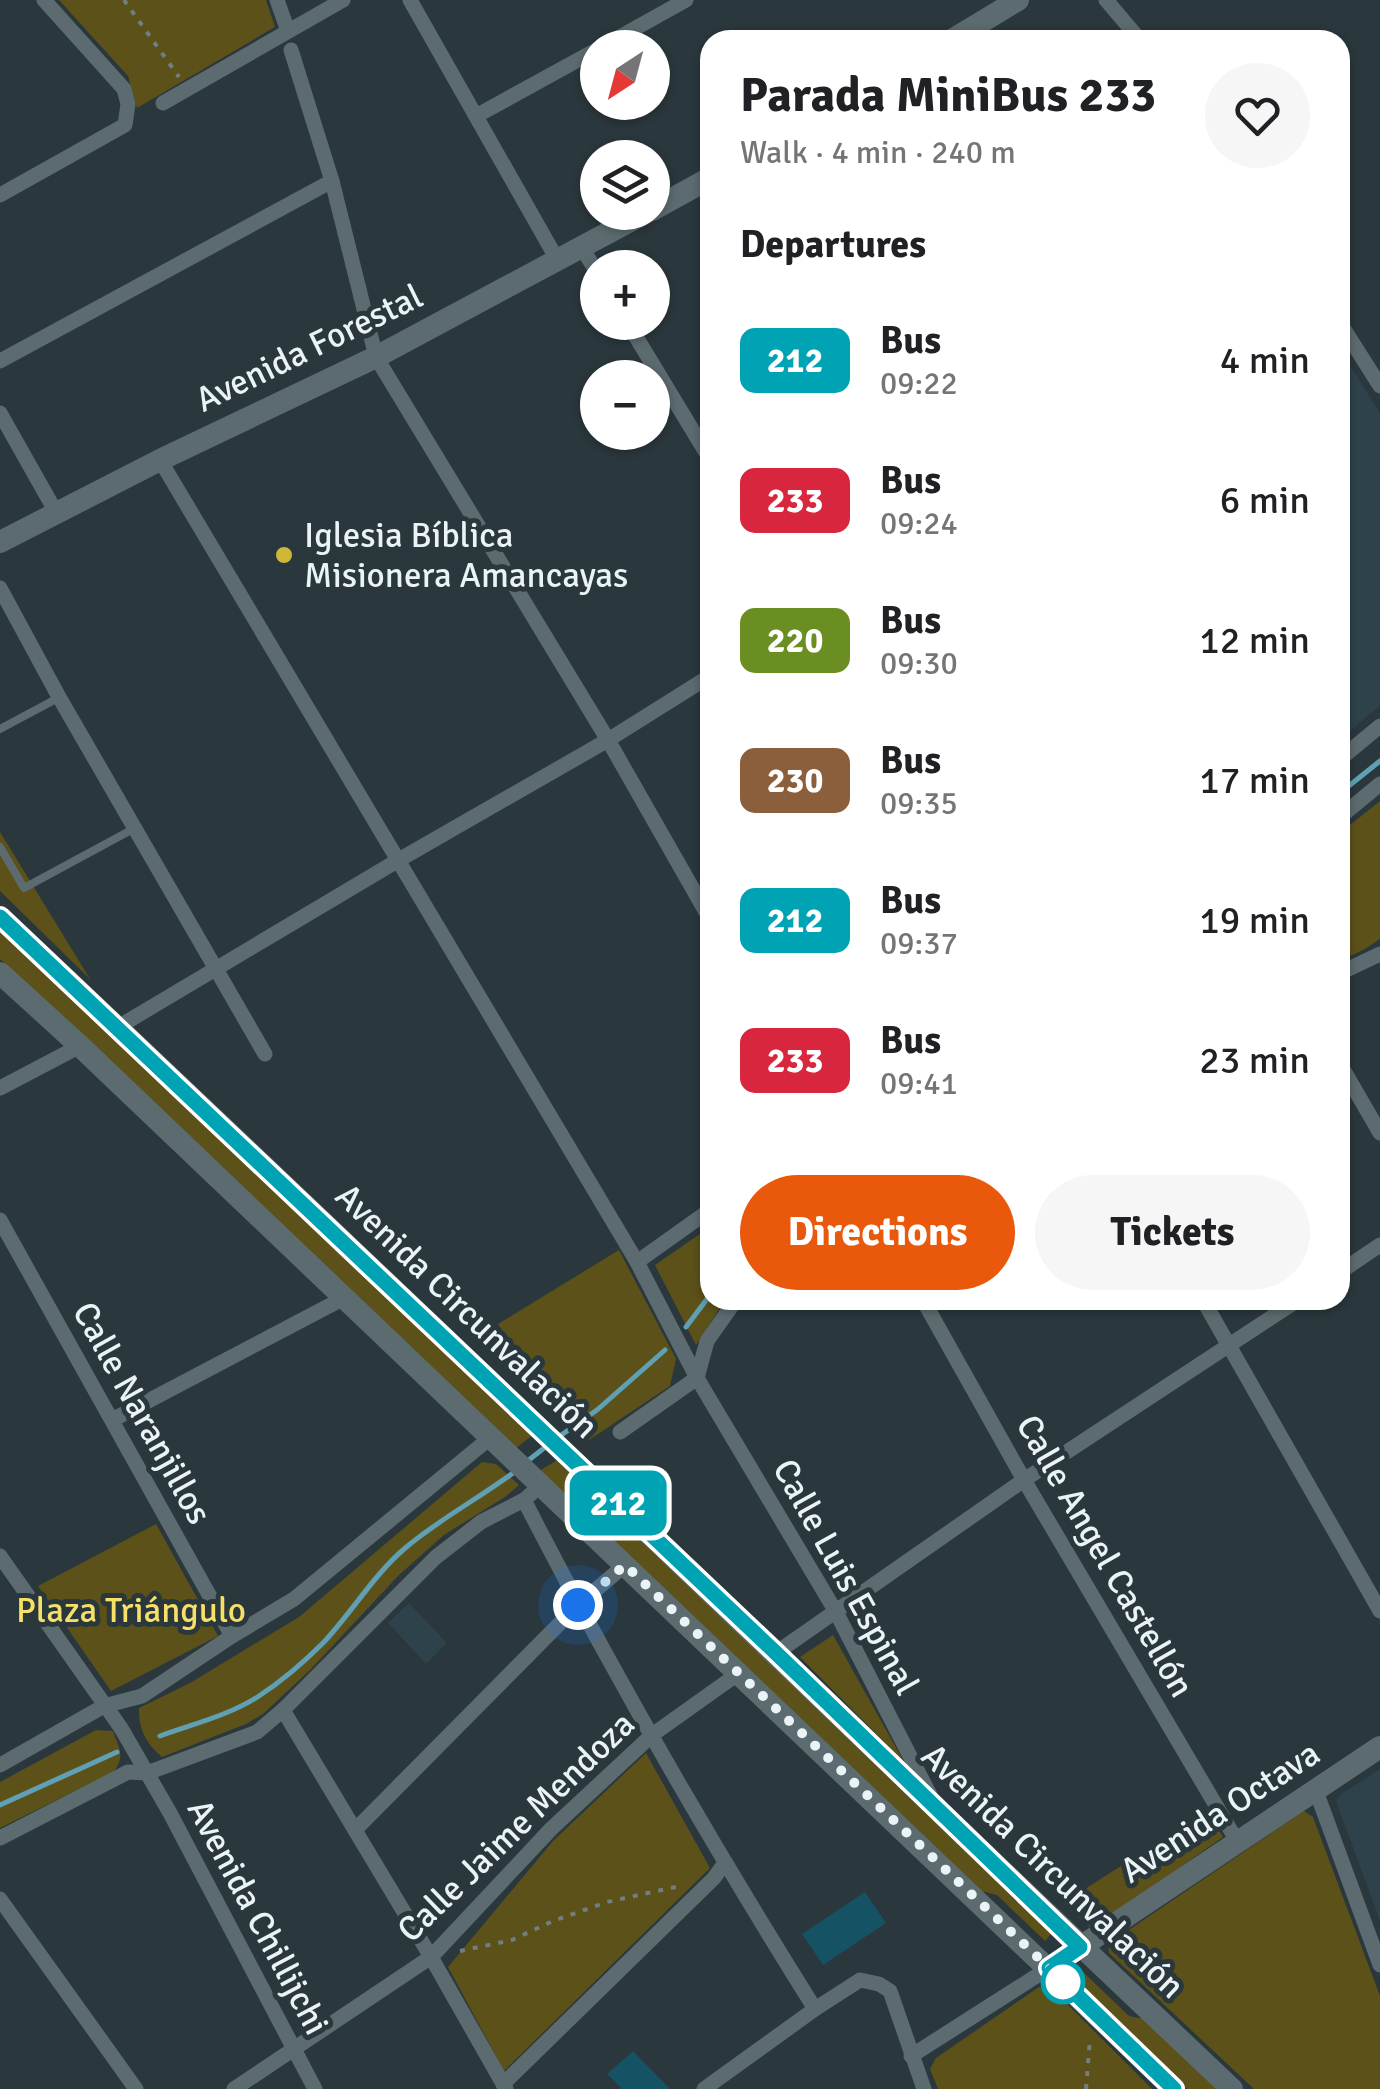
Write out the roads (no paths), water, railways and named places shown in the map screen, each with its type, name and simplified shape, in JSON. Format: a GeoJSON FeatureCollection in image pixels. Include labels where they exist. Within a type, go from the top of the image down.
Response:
{"type":"FeatureCollection","features":[{"type":"Feature","properties":{"kind":"main road"},"geometry":{"type":"LineString","coordinates":[[968,30],[1017,0]]}},
{"type":"Feature","properties":{"kind":"main road","name":"Avenida Forestal"},"geometry":{"type":"LineString","coordinates":[[670,200],[700,184]]}},
{"type":"Feature","properties":{"kind":"main road","name":"Avenida Forestal"},"geometry":{"type":"LineString","coordinates":[[0,542],[376,357],[615,230]]}},
{"type":"Feature","properties":{"kind":"main road","name":"Avenida Circunvalación"},"geometry":{"type":"LineString","coordinates":[[0,918],[1232,2089]]}},
{"type":"Feature","properties":{"kind":"main road","name":"Avenida Circunvalación"},"geometry":{"type":"LineString","coordinates":[[0,973],[508,1454],[532,1487],[625,1565],[1174,2089]]}},
{"type":"Feature","properties":{"kind":"main road","name":"Avenida Octava"},"geometry":{"type":"LineString","coordinates":[[1049,1968],[1380,1748]]}},
{"type":"Feature","properties":{"kind":"street"},"geometry":{"type":"LineString","coordinates":[[0,195],[125,125],[128,104],[124,89],[44,0]]}},
{"type":"Feature","properties":{"kind":"street"},"geometry":{"type":"LineString","coordinates":[[277,0],[288,31]]}},
{"type":"Feature","properties":{"kind":"street"},"geometry":{"type":"LineString","coordinates":[[163,103],[343,0]]}},
{"type":"Feature","properties":{"kind":"street"},"geometry":{"type":"LineString","coordinates":[[410,0],[558,261]]}},
{"type":"Feature","properties":{"kind":"street"},"geometry":{"type":"LineString","coordinates":[[632,30],[686,0]]}},
{"type":"Feature","properties":{"kind":"street"},"geometry":{"type":"LineString","coordinates":[[1106,0],[1132,30]]}},
{"type":"Feature","properties":{"kind":"street"},"geometry":{"type":"LineString","coordinates":[[291,50],[332,180],[376,357],[608,740],[700,901]]}},
{"type":"Feature","properties":{"kind":"street"},"geometry":{"type":"LineString","coordinates":[[476,116],[580,59]]}},
{"type":"Feature","properties":{"kind":"street"},"geometry":{"type":"LineString","coordinates":[[0,361],[332,180]]}},
{"type":"Feature","properties":{"kind":"street"},"geometry":{"type":"LineString","coordinates":[[638,340],[700,442]]}},
{"type":"Feature","properties":{"kind":"street"},"geometry":{"type":"LineString","coordinates":[[1350,340],[1380,386]]}},
{"type":"Feature","properties":{"kind":"street"},"geometry":{"type":"LineString","coordinates":[[0,413],[57,514]]}},
{"type":"Feature","properties":{"kind":"street","name":"Calle Luis Espinal"},"geometry":{"type":"LineString","coordinates":[[160,460],[637,1262],[697,1378],[836,1612],[936,1808]]}},
{"type":"Feature","properties":{"kind":"street"},"geometry":{"type":"LineString","coordinates":[[0,588],[265,1054]]}},
{"type":"Feature","properties":{"kind":"street"},"geometry":{"type":"LineString","coordinates":[[118,1027],[700,682]]}},
{"type":"Feature","properties":{"kind":"street"},"geometry":{"type":"LineString","coordinates":[[1350,751],[1380,726]]}},
{"type":"Feature","properties":{"kind":"street"},"geometry":{"type":"LineString","coordinates":[[1350,809],[1380,784]]}},
{"type":"Feature","properties":{"kind":"street"},"geometry":{"type":"LineString","coordinates":[[1350,969],[1380,954]]}},
{"type":"Feature","properties":{"kind":"street"},"geometry":{"type":"LineString","coordinates":[[0,1088],[80,1046]]}},
{"type":"Feature","properties":{"kind":"street"},"geometry":{"type":"LineString","coordinates":[[1350,1081],[1380,1133]]}},
{"type":"Feature","properties":{"kind":"street"},"geometry":{"type":"LineString","coordinates":[[637,1262],[700,1217]]}},
{"type":"Feature","properties":{"kind":"street","name":"Calle Naranjillos"},"geometry":{"type":"LineString","coordinates":[[0,1220],[232,1636]]}},
{"type":"Feature","properties":{"kind":"street"},"geometry":{"type":"LineString","coordinates":[[1350,1265],[1380,1245]]}},
{"type":"Feature","properties":{"kind":"street"},"geometry":{"type":"LineString","coordinates":[[112,1420],[344,1298]]}},
{"type":"Feature","properties":{"kind":"street"},"geometry":{"type":"LineString","coordinates":[[620,1432],[697,1378],[707,1342],[729,1310]]}},
{"type":"Feature","properties":{"kind":"street","name":"Calle Angel Castellón"},"geometry":{"type":"LineString","coordinates":[[928,1310],[1236,1841]]}},
{"type":"Feature","properties":{"kind":"street"},"geometry":{"type":"LineString","coordinates":[[1208,1310],[1380,1611]]}},
{"type":"Feature","properties":{"kind":"street"},"geometry":{"type":"LineString","coordinates":[[776,1653],[1024,1480],[1283,1310]]}},
{"type":"Feature","properties":{"kind":"street"},"geometry":{"type":"LineString","coordinates":[[0,1765],[104,1706],[142,1696],[294,1599],[490,1438]]}},
{"type":"Feature","properties":{"kind":"street"},"geometry":{"type":"LineString","coordinates":[[0,1838],[128,1772],[146,1773],[257,1732],[436,1557],[532,1487],[578,1605],[724,1864],[814,2009]]}},
{"type":"Feature","properties":{"kind":"street","name":"Avenida Chillijchi"},"geometry":{"type":"LineString","coordinates":[[0,1556],[121,1728],[315,2089]]}},
{"type":"Feature","properties":{"kind":"street"},"geometry":{"type":"LineString","coordinates":[[354,1830],[578,1605],[625,1565]]}},
{"type":"Feature","properties":{"kind":"street","name":"Calle Jaime Mendoza"},"geometry":{"type":"LineString","coordinates":[[234,2089],[431,1957],[552,1829],[652,1735],[739,1673]]}},
{"type":"Feature","properties":{"kind":"street"},"geometry":{"type":"LineString","coordinates":[[283,1710],[504,2087],[724,1864]]}},
{"type":"Feature","properties":{"kind":"street"},"geometry":{"type":"LineString","coordinates":[[1316,1791],[1380,1965]]}},
{"type":"Feature","properties":{"kind":"street"},"geometry":{"type":"LineString","coordinates":[[0,1899],[136,2089]]}},
{"type":"Feature","properties":{"kind":"street"},"geometry":{"type":"LineString","coordinates":[[911,2056],[1049,1968]]}},
{"type":"Feature","properties":{"kind":"street"},"geometry":{"type":"LineString","coordinates":[[704,2089],[860,1980],[879,1984],[890,1992],[924,2089]]}},
{"type":"Feature","properties":{"kind":"lane"},"geometry":{"type":"LineString","coordinates":[[0,729],[59,697]]}},
{"type":"Feature","properties":{"kind":"lane"},"geometry":{"type":"LineString","coordinates":[[0,847],[24,888],[135,828]]}},
{"type":"Feature","properties":{"kind":"waterway"},"geometry":{"type":"LineString","coordinates":[[1350,785],[1380,761]]}},
{"type":"Feature","properties":{"kind":"waterway"},"geometry":{"type":"LineString","coordinates":[[686,1327],[700,1308]]}},
{"type":"Feature","properties":{"kind":"waterway"},"geometry":{"type":"LineString","coordinates":[[557,1438],[597,1410],[665,1350]]}},
{"type":"Feature","properties":{"kind":"waterway"},"geometry":{"type":"LineString","coordinates":[[525,1463],[548,1445]]}},
{"type":"Feature","properties":{"kind":"waterway"},"geometry":{"type":"LineString","coordinates":[[160,1736],[236,1709],[276,1684],[324,1642],[404,1549],[517,1470]]}},
{"type":"Feature","properties":{"kind":"waterway"},"geometry":{"type":"LineString","coordinates":[[0,1805],[117,1752]]}},
{"type":"Feature","properties":{"kind":"place","name":"Iglesia Bíblica Misionera Amancayas"},"geometry":{"type":"Point","coordinates":[284,555]}},
{"type":"Feature","properties":{"kind":"park label","name":"Plaza Triángulo"},"geometry":{"type":"Point","coordinates":[131,1610]}}]}
